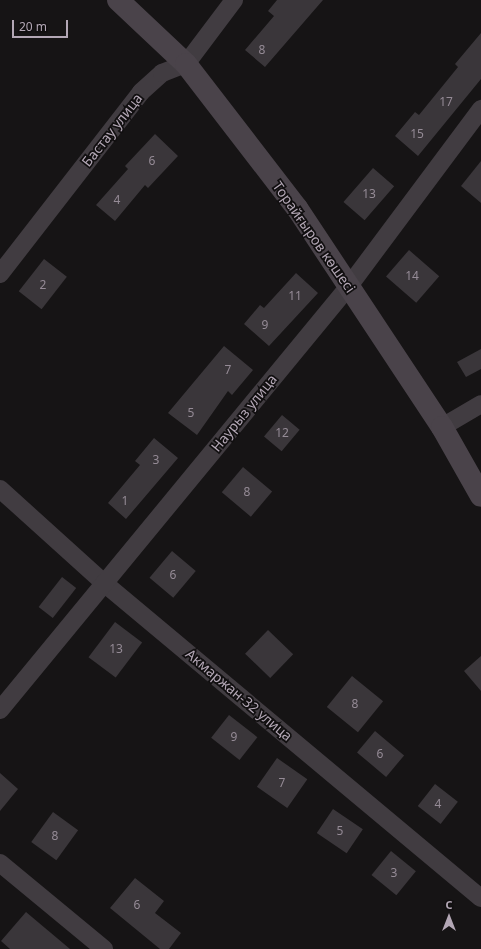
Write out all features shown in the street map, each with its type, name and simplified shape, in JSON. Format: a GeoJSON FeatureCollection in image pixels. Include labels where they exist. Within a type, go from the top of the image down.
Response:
{"type":"FeatureCollection","features":[{"type":"Feature","properties":{"kind":"street","name":"Торайғыров көшесі"},"geometry":{"type":"LineString","coordinates":[[118,0],[186,64],[297,208],[442,427],[481,496]]}},
{"type":"Feature","properties":{"kind":"street"},"geometry":{"type":"LineString","coordinates":[[186,64],[234,0]]}},
{"type":"Feature","properties":{"kind":"street","name":"Бастау улица"},"geometry":{"type":"LineString","coordinates":[[0,274],[141,92],[162,73],[186,64]]}},
{"type":"Feature","properties":{"kind":"street","name":"Наурыз улица"},"geometry":{"type":"LineString","coordinates":[[0,710],[349,286],[481,109]]}},
{"type":"Feature","properties":{"kind":"street"},"geometry":{"type":"LineString","coordinates":[[442,427],[481,404]]}},
{"type":"Feature","properties":{"kind":"street","name":"Акмаржан-32 улица"},"geometry":{"type":"LineString","coordinates":[[0,489],[104,583],[481,898]]}},
{"type":"Feature","properties":{"kind":"street"},"geometry":{"type":"LineString","coordinates":[[0,863],[104,949]]}},
{"type":"Feature","properties":{"kind":"building"},"geometry":{"type":"Polygon","coordinates":[[[277,0],[323,0],[265,67],[245,50],[274,16],[268,11],[277,0]]]}},
{"type":"Feature","properties":{"kind":"building"},"geometry":{"type":"Polygon","coordinates":[[[481,33],[481,79],[418,156],[395,136],[415,112],[419,115],[458,67],[455,64],[481,33]]]}},
{"type":"Feature","properties":{"kind":"building"},"geometry":{"type":"Polygon","coordinates":[[[155,134],[178,156],[148,188],[145,185],[115,221],[96,205],[128,169],[125,166],[155,134]]]}},
{"type":"Feature","properties":{"kind":"building"},"geometry":{"type":"Polygon","coordinates":[[[481,161],[481,203],[461,186],[481,161]]]}},
{"type":"Feature","properties":{"kind":"building"},"geometry":{"type":"Polygon","coordinates":[[[373,168],[394,186],[365,220],[343,202],[373,168]]]}},
{"type":"Feature","properties":{"kind":"building"},"geometry":{"type":"Polygon","coordinates":[[[409,250],[439,276],[416,303],[386,276],[409,250]]]}},
{"type":"Feature","properties":{"kind":"building"},"geometry":{"type":"Polygon","coordinates":[[[44,259],[67,277],[42,309],[19,291],[44,259]]]}},
{"type":"Feature","properties":{"kind":"building"},"geometry":{"type":"Polygon","coordinates":[[[296,273],[318,293],[269,346],[244,324],[260,305],[264,308],[296,273]]]}},
{"type":"Feature","properties":{"kind":"building"},"geometry":{"type":"Polygon","coordinates":[[[224,346],[253,370],[232,395],[228,391],[197,435],[168,413],[224,346]]]}},
{"type":"Feature","properties":{"kind":"building"},"geometry":{"type":"Polygon","coordinates":[[[481,349],[481,369],[466,377],[457,362],[481,349]]]}},
{"type":"Feature","properties":{"kind":"building"},"geometry":{"type":"Polygon","coordinates":[[[282,415],[300,430],[282,451],[264,436],[282,415]]]}},
{"type":"Feature","properties":{"kind":"building"},"geometry":{"type":"Polygon","coordinates":[[[154,438],[178,458],[126,519],[108,503],[140,465],[135,461],[154,438]]]}},
{"type":"Feature","properties":{"kind":"building"},"geometry":{"type":"Polygon","coordinates":[[[243,467],[272,491],[251,517],[222,492],[243,467]]]}},
{"type":"Feature","properties":{"kind":"building"},"geometry":{"type":"Polygon","coordinates":[[[172,551],[196,571],[173,598],[150,578],[172,551]]]}},
{"type":"Feature","properties":{"kind":"building"},"geometry":{"type":"Polygon","coordinates":[[[62,577],[76,588],[53,618],[39,607],[62,577]]]}},
{"type":"Feature","properties":{"kind":"building"},"geometry":{"type":"Polygon","coordinates":[[[115,622],[142,642],[116,678],[89,657],[115,622]]]}},
{"type":"Feature","properties":{"kind":"building"},"geometry":{"type":"Polygon","coordinates":[[[268,630],[293,654],[270,678],[245,654],[268,630]]]}},
{"type":"Feature","properties":{"kind":"building"},"geometry":{"type":"Polygon","coordinates":[[[481,656],[481,691],[464,671],[481,656]]]}},
{"type":"Feature","properties":{"kind":"building"},"geometry":{"type":"Polygon","coordinates":[[[352,676],[383,701],[358,732],[327,707],[352,676]]]}},
{"type":"Feature","properties":{"kind":"building"},"geometry":{"type":"Polygon","coordinates":[[[229,715],[257,737],[240,760],[211,738],[229,715]]]}},
{"type":"Feature","properties":{"kind":"building"},"geometry":{"type":"Polygon","coordinates":[[[375,731],[404,755],[386,777],[357,752],[375,731]]]}},
{"type":"Feature","properties":{"kind":"building"},"geometry":{"type":"Polygon","coordinates":[[[277,758],[307,779],[287,808],[257,787],[277,758]]]}},
{"type":"Feature","properties":{"kind":"building"},"geometry":{"type":"Polygon","coordinates":[[[0,773],[18,789],[0,811],[0,773]]]}},
{"type":"Feature","properties":{"kind":"building"},"geometry":{"type":"Polygon","coordinates":[[[435,784],[458,802],[441,824],[418,806],[435,784]]]}},
{"type":"Feature","properties":{"kind":"building"},"geometry":{"type":"Polygon","coordinates":[[[333,809],[363,829],[347,853],[317,833],[333,809]]]}},
{"type":"Feature","properties":{"kind":"building"},"geometry":{"type":"Polygon","coordinates":[[[53,812],[78,830],[56,860],[31,842],[53,812]]]}},
{"type":"Feature","properties":{"kind":"building"},"geometry":{"type":"Polygon","coordinates":[[[391,851],[416,871],[396,895],[371,875],[391,851]]]}},
{"type":"Feature","properties":{"kind":"building"},"geometry":{"type":"Polygon","coordinates":[[[135,878],[164,901],[155,913],[181,933],[169,949],[160,949],[110,908],[135,878]]]}},
{"type":"Feature","properties":{"kind":"building"},"geometry":{"type":"Polygon","coordinates":[[[26,912],[70,949],[10,949],[1,941],[26,912]]]}}]}
